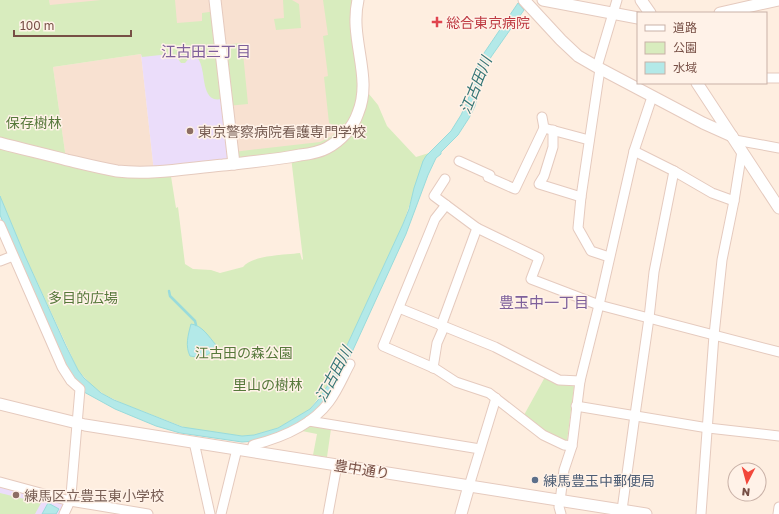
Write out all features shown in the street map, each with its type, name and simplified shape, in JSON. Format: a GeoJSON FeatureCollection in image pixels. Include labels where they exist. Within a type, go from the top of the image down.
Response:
{"type":"FeatureCollection","features":[{"type":"Feature","properties":{"kind":"street"},"geometry":{"type":"LineString","coordinates":[[215,0],[234,164]]}},
{"type":"Feature","properties":{"kind":"street"},"geometry":{"type":"LineString","coordinates":[[0,143],[100,168],[118,171],[151,172],[234,164],[318,152],[336,142],[344,135],[353,124],[358,114],[364,88],[355,22],[355,12],[358,0]]}},
{"type":"Feature","properties":{"kind":"street"},"geometry":{"type":"LineString","coordinates":[[543,0],[637,18]]}},
{"type":"Feature","properties":{"kind":"street"},"geometry":{"type":"LineString","coordinates":[[609,257],[591,251],[578,228],[599,68],[617,0]]}},
{"type":"Feature","properties":{"kind":"street"},"geometry":{"type":"LineString","coordinates":[[641,0],[649,12]]}},
{"type":"Feature","properties":{"kind":"street"},"geometry":{"type":"LineString","coordinates":[[724,12],[778,0]]}},
{"type":"Feature","properties":{"kind":"street"},"geometry":{"type":"LineString","coordinates":[[527,3],[568,48],[599,68],[652,97],[734,138],[779,148]]}},
{"type":"Feature","properties":{"kind":"street"},"geometry":{"type":"LineString","coordinates":[[767,78],[779,78]]}},
{"type":"Feature","properties":{"kind":"street"},"geometry":{"type":"LineString","coordinates":[[699,84],[778,204]]}},
{"type":"Feature","properties":{"kind":"street"},"geometry":{"type":"LineString","coordinates":[[561,514],[559,507],[564,470],[572,446],[580,381],[634,151],[652,97]]}},
{"type":"Feature","properties":{"kind":"street"},"geometry":{"type":"LineString","coordinates":[[542,117],[549,129],[553,147],[544,176],[539,184],[581,198]]}},
{"type":"Feature","properties":{"kind":"street"},"geometry":{"type":"LineString","coordinates":[[549,129],[589,140]]}},
{"type":"Feature","properties":{"kind":"street"},"geometry":{"type":"LineString","coordinates":[[460,161],[490,175],[488,177],[515,189],[549,129]]}},
{"type":"Feature","properties":{"kind":"street"},"geometry":{"type":"LineString","coordinates":[[634,151],[674,171],[712,193],[734,201]]}},
{"type":"Feature","properties":{"kind":"street"},"geometry":{"type":"LineString","coordinates":[[701,514],[714,335],[722,260],[742,151]]}},
{"type":"Feature","properties":{"kind":"street"},"geometry":{"type":"LineString","coordinates":[[622,510],[634,415],[650,318],[654,272],[674,171]]}},
{"type":"Feature","properties":{"kind":"street"},"geometry":{"type":"LineString","coordinates":[[446,179],[434,196],[478,228],[539,258],[531,279],[599,305],[779,352]]}},
{"type":"Feature","properties":{"kind":"street"},"geometry":{"type":"LineString","coordinates":[[446,205],[435,219],[383,346],[433,368],[456,382],[489,393],[543,435],[564,445],[572,446]]}},
{"type":"Feature","properties":{"kind":"street"},"geometry":{"type":"LineString","coordinates":[[0,225],[62,367],[71,381],[80,388],[70,501],[64,514]]}},
{"type":"Feature","properties":{"kind":"street"},"geometry":{"type":"LineString","coordinates":[[433,368],[437,344],[478,228]]}},
{"type":"Feature","properties":{"kind":"street"},"geometry":{"type":"LineString","coordinates":[[0,261],[13,256]]}},
{"type":"Feature","properties":{"kind":"street"},"geometry":{"type":"LineString","coordinates":[[399,308],[495,347],[559,380],[580,381]]}},
{"type":"Feature","properties":{"kind":"street"},"geometry":{"type":"LineString","coordinates":[[252,451],[252,445],[286,434],[319,413],[330,401],[350,364]]}},
{"type":"Feature","properties":{"kind":"street"},"geometry":{"type":"LineString","coordinates":[[460,514],[496,398]]}},
{"type":"Feature","properties":{"kind":"street","name":"豊中通り"},"geometry":{"type":"LineString","coordinates":[[0,404],[78,424],[646,514]]}},
{"type":"Feature","properties":{"kind":"street"},"geometry":{"type":"LineString","coordinates":[[576,406],[708,428],[779,436]]}},
{"type":"Feature","properties":{"kind":"street"},"geometry":{"type":"LineString","coordinates":[[308,421],[480,449]]}},
{"type":"Feature","properties":{"kind":"street"},"geometry":{"type":"LineString","coordinates":[[194,442],[210,514]]}},
{"type":"Feature","properties":{"kind":"street"},"geometry":{"type":"LineString","coordinates":[[221,514],[237,449]]}},
{"type":"Feature","properties":{"kind":"street"},"geometry":{"type":"LineString","coordinates":[[328,514],[337,465]]}},
{"type":"Feature","properties":{"kind":"street"},"geometry":{"type":"LineString","coordinates":[[0,482],[70,501],[148,514]]}},
{"type":"Feature","properties":{"kind":"street"},"geometry":{"type":"LineString","coordinates":[[778,514],[779,507]]}},
{"type":"Feature","properties":{"kind":"shaded area"},"geometry":{"type":"Polygon","coordinates":[[[49,0],[358,0],[363,81],[336,142],[234,164],[220,45],[52,20],[49,0]]]}},
{"type":"Feature","properties":{"kind":"shaded area","name":"東京警察病院看護専門学校"},"geometry":{"type":"Polygon","coordinates":[[[220,45],[234,164],[154,172],[141,54],[220,45]]]}},
{"type":"Feature","properties":{"kind":"shaded area"},"geometry":{"type":"Polygon","coordinates":[[[141,54],[154,172],[66,159],[53,67],[141,54]]]}},
{"type":"Feature","properties":{"kind":"shaded area","name":"練馬区立豊玉東小学校"},"geometry":{"type":"Polygon","coordinates":[[[0,487],[63,503],[64,506],[60,514],[0,514],[0,487]]]}},
{"type":"Feature","properties":{"kind":"green space","name":"江古田の森公園"},"geometry":{"type":"Polygon","coordinates":[[[0,0],[49,0],[50,5],[101,0],[175,0],[177,23],[202,21],[202,13],[216,11],[220,45],[242,43],[248,104],[227,106],[226,98],[214,99],[210,96],[205,86],[201,67],[196,56],[191,56],[185,63],[181,63],[175,55],[170,54],[142,57],[141,54],[53,67],[66,159],[85,164],[170,170],[176,208],[178,207],[185,264],[193,269],[211,270],[220,273],[243,267],[247,263],[254,260],[269,256],[300,253],[302,260],[303,259],[291,157],[234,164],[233,152],[320,142],[332,136],[339,128],[329,123],[324,77],[328,76],[323,36],[328,35],[323,0],[358,0],[364,88],[378,105],[387,126],[416,157],[429,153],[426,156],[403,224],[343,354],[328,385],[310,409],[278,428],[254,435],[242,436],[186,428],[105,395],[92,386],[78,370],[25,256],[0,196],[0,0]]]}},
{"type":"Feature","properties":{"kind":"green space"},"geometry":{"type":"Polygon","coordinates":[[[283,0],[292,0],[299,4],[301,28],[276,30],[274,19],[284,18],[283,0]]]}},
{"type":"Feature","properties":{"kind":"green space"},"geometry":{"type":"Polygon","coordinates":[[[545,377],[573,385],[574,387],[567,441],[549,434],[524,415],[545,377]]]}},
{"type":"Feature","properties":{"kind":"green space"},"geometry":{"type":"Polygon","coordinates":[[[310,425],[331,429],[327,457],[313,455],[317,434],[302,431],[310,425]]]}},
{"type":"Feature","properties":{"kind":"green space"},"geometry":{"type":"Polygon","coordinates":[[[0,493],[41,503],[35,514],[0,514],[0,493]]]}},
{"type":"Feature","properties":{"kind":"water","name":"江古田川"},"geometry":{"type":"Polygon","coordinates":[[[518,3],[524,10],[491,57],[483,72],[475,106],[469,118],[458,135],[436,158],[406,234],[342,374],[324,404],[295,426],[256,441],[242,442],[180,433],[156,426],[115,409],[84,392],[62,362],[0,215],[0,196],[25,256],[78,370],[84,378],[101,393],[114,400],[182,427],[242,436],[254,435],[278,428],[310,409],[328,385],[403,224],[423,161],[426,156],[451,131],[461,115],[468,100],[474,75],[482,56],[518,3]]]}},
{"type":"Feature","properties":{"kind":"water"},"geometry":{"type":"Polygon","coordinates":[[[191,324],[202,329],[216,345],[210,353],[202,358],[190,356],[188,352],[188,340],[191,324]]]}},
{"type":"Feature","properties":{"kind":"water"},"geometry":{"type":"Polygon","coordinates":[[[48,503],[59,509],[56,514],[42,514],[48,503]]]}},
{"type":"Feature","properties":{"kind":"waterway"},"geometry":{"type":"LineString","coordinates":[[169,291],[170,296],[195,321],[196,325]]}},
{"type":"Feature","properties":{"kind":"place","name":"総合東京病院"},"geometry":{"type":"Point","coordinates":[437,22]}},
{"type":"Feature","properties":{"kind":"place","name":"東京警察病院看護専門学校"},"geometry":{"type":"Point","coordinates":[190,131]}},
{"type":"Feature","properties":{"kind":"place","name":"練馬豊玉中郵便局"},"geometry":{"type":"Point","coordinates":[535,480]}},
{"type":"Feature","properties":{"kind":"place","name":"練馬区立豊玉東小学校"},"geometry":{"type":"Point","coordinates":[16,495]}},
{"type":"Feature","properties":{"kind":"district","name":"江古田三丁目"},"geometry":{"type":"Point","coordinates":[206,51]}},
{"type":"Feature","properties":{"kind":"district","name":"豊玉中一丁目"},"geometry":{"type":"Point","coordinates":[544,302]}},
{"type":"Feature","properties":{"kind":"park label","name":"保存樹林"},"geometry":{"type":"Point","coordinates":[34,122]}},
{"type":"Feature","properties":{"kind":"park label","name":"多目的広場"},"geometry":{"type":"Point","coordinates":[83,297]}},
{"type":"Feature","properties":{"kind":"park label","name":"里山の樹林"},"geometry":{"type":"Point","coordinates":[268,384]}}]}
